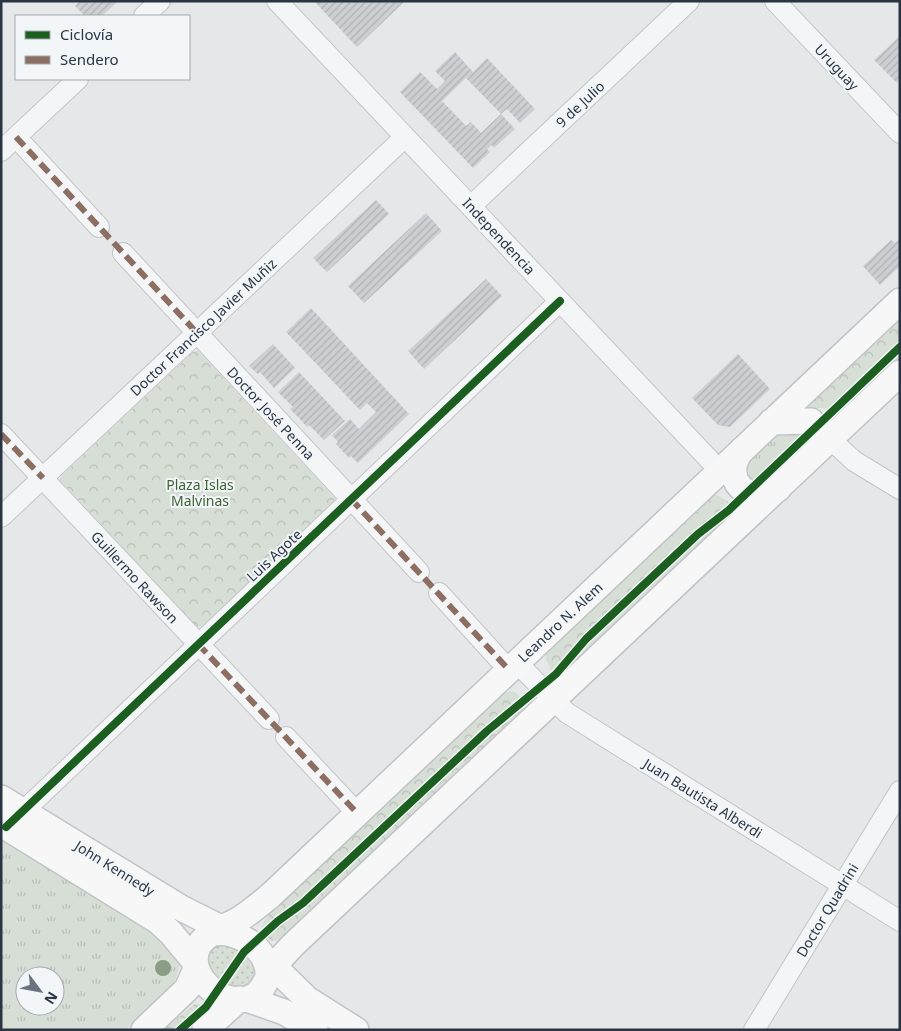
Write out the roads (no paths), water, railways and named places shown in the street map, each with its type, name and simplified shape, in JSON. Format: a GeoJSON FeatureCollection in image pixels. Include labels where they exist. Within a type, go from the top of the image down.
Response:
{"type":"FeatureCollection","features":[{"type":"Feature","properties":{"kind":"main road","name":"Leandro N. Alem"},"geometry":{"type":"LineString","coordinates":[[144,1030],[187,990],[196,966],[200,944],[247,914],[267,898],[900,301]]}},
{"type":"Feature","properties":{"kind":"main road"},"geometry":{"type":"LineString","coordinates":[[205,1030],[243,999],[259,992],[269,967],[900,373]]}},
{"type":"Feature","properties":{"kind":"main road"},"geometry":{"type":"LineString","coordinates":[[771,422],[811,421],[830,439]]}},
{"type":"Feature","properties":{"kind":"main road"},"geometry":{"type":"LineString","coordinates":[[742,450],[737,456],[733,468],[740,487],[746,492],[759,496],[778,489]]}},
{"type":"Feature","properties":{"kind":"main road","name":"John Kennedy"},"geometry":{"type":"LineString","coordinates":[[8,815],[222,931]]}},
{"type":"Feature","properties":{"kind":"main road","name":"John Kennedy"},"geometry":{"type":"LineString","coordinates":[[8,815],[158,921],[171,932],[196,966]]}},
{"type":"Feature","properties":{"kind":"main road"},"geometry":{"type":"LineString","coordinates":[[222,931],[246,940],[269,967],[307,999],[356,1030]]}},
{"type":"Feature","properties":{"kind":"main road"},"geometry":{"type":"LineString","coordinates":[[196,966],[201,979],[211,988],[226,996],[243,999],[284,1012],[315,1030]]}},
{"type":"Feature","properties":{"kind":"street"},"geometry":{"type":"LineString","coordinates":[[145,15],[160,1]]}},
{"type":"Feature","properties":{"kind":"street","name":"Independencia"},"geometry":{"type":"LineString","coordinates":[[278,1],[720,471]]}},
{"type":"Feature","properties":{"kind":"street","name":"9 de Julio"},"geometry":{"type":"LineString","coordinates":[[471,206],[689,1]]}},
{"type":"Feature","properties":{"kind":"street","name":"Uruguay"},"geometry":{"type":"LineString","coordinates":[[775,1],[900,133]]}},
{"type":"Feature","properties":{"kind":"street"},"geometry":{"type":"LineString","coordinates":[[1,151],[77,80]]}},
{"type":"Feature","properties":{"kind":"street"},"geometry":{"type":"LineString","coordinates":[[16,137],[99,227]]}},
{"type":"Feature","properties":{"kind":"street","name":"Doctor Francisco Javier Muñiz"},"geometry":{"type":"LineString","coordinates":[[1,517],[405,137]]}},
{"type":"Feature","properties":{"kind":"street","name":"Doctor José Penna"},"geometry":{"type":"LineString","coordinates":[[124,254],[419,572]]}},
{"type":"Feature","properties":{"kind":"street","name":"Luis Agote"},"geometry":{"type":"LineString","coordinates":[[8,815],[198,644],[560,301]]}},
{"type":"Feature","properties":{"kind":"street","name":"Guillermo Rawson"},"geometry":{"type":"LineString","coordinates":[[1,434],[269,719]]}},
{"type":"Feature","properties":{"kind":"street"},"geometry":{"type":"LineString","coordinates":[[830,439],[854,461],[900,490]]}},
{"type":"Feature","properties":{"kind":"street"},"geometry":{"type":"LineString","coordinates":[[439,593],[513,666]]}},
{"type":"Feature","properties":{"kind":"street","name":"Juan Bautista Alberdi"},"geometry":{"type":"LineString","coordinates":[[513,666],[566,713],[900,921]]}},
{"type":"Feature","properties":{"kind":"street"},"geometry":{"type":"LineString","coordinates":[[286,737],[357,813]]}},
{"type":"Feature","properties":{"kind":"street","name":"Doctor Quadrini"},"geometry":{"type":"LineString","coordinates":[[754,1030],[900,791]]}},
{"type":"Feature","properties":{"kind":"park label","name":"Plaza Islas Malvinas"},"geometry":{"type":"Point","coordinates":[200,492]}}]}
